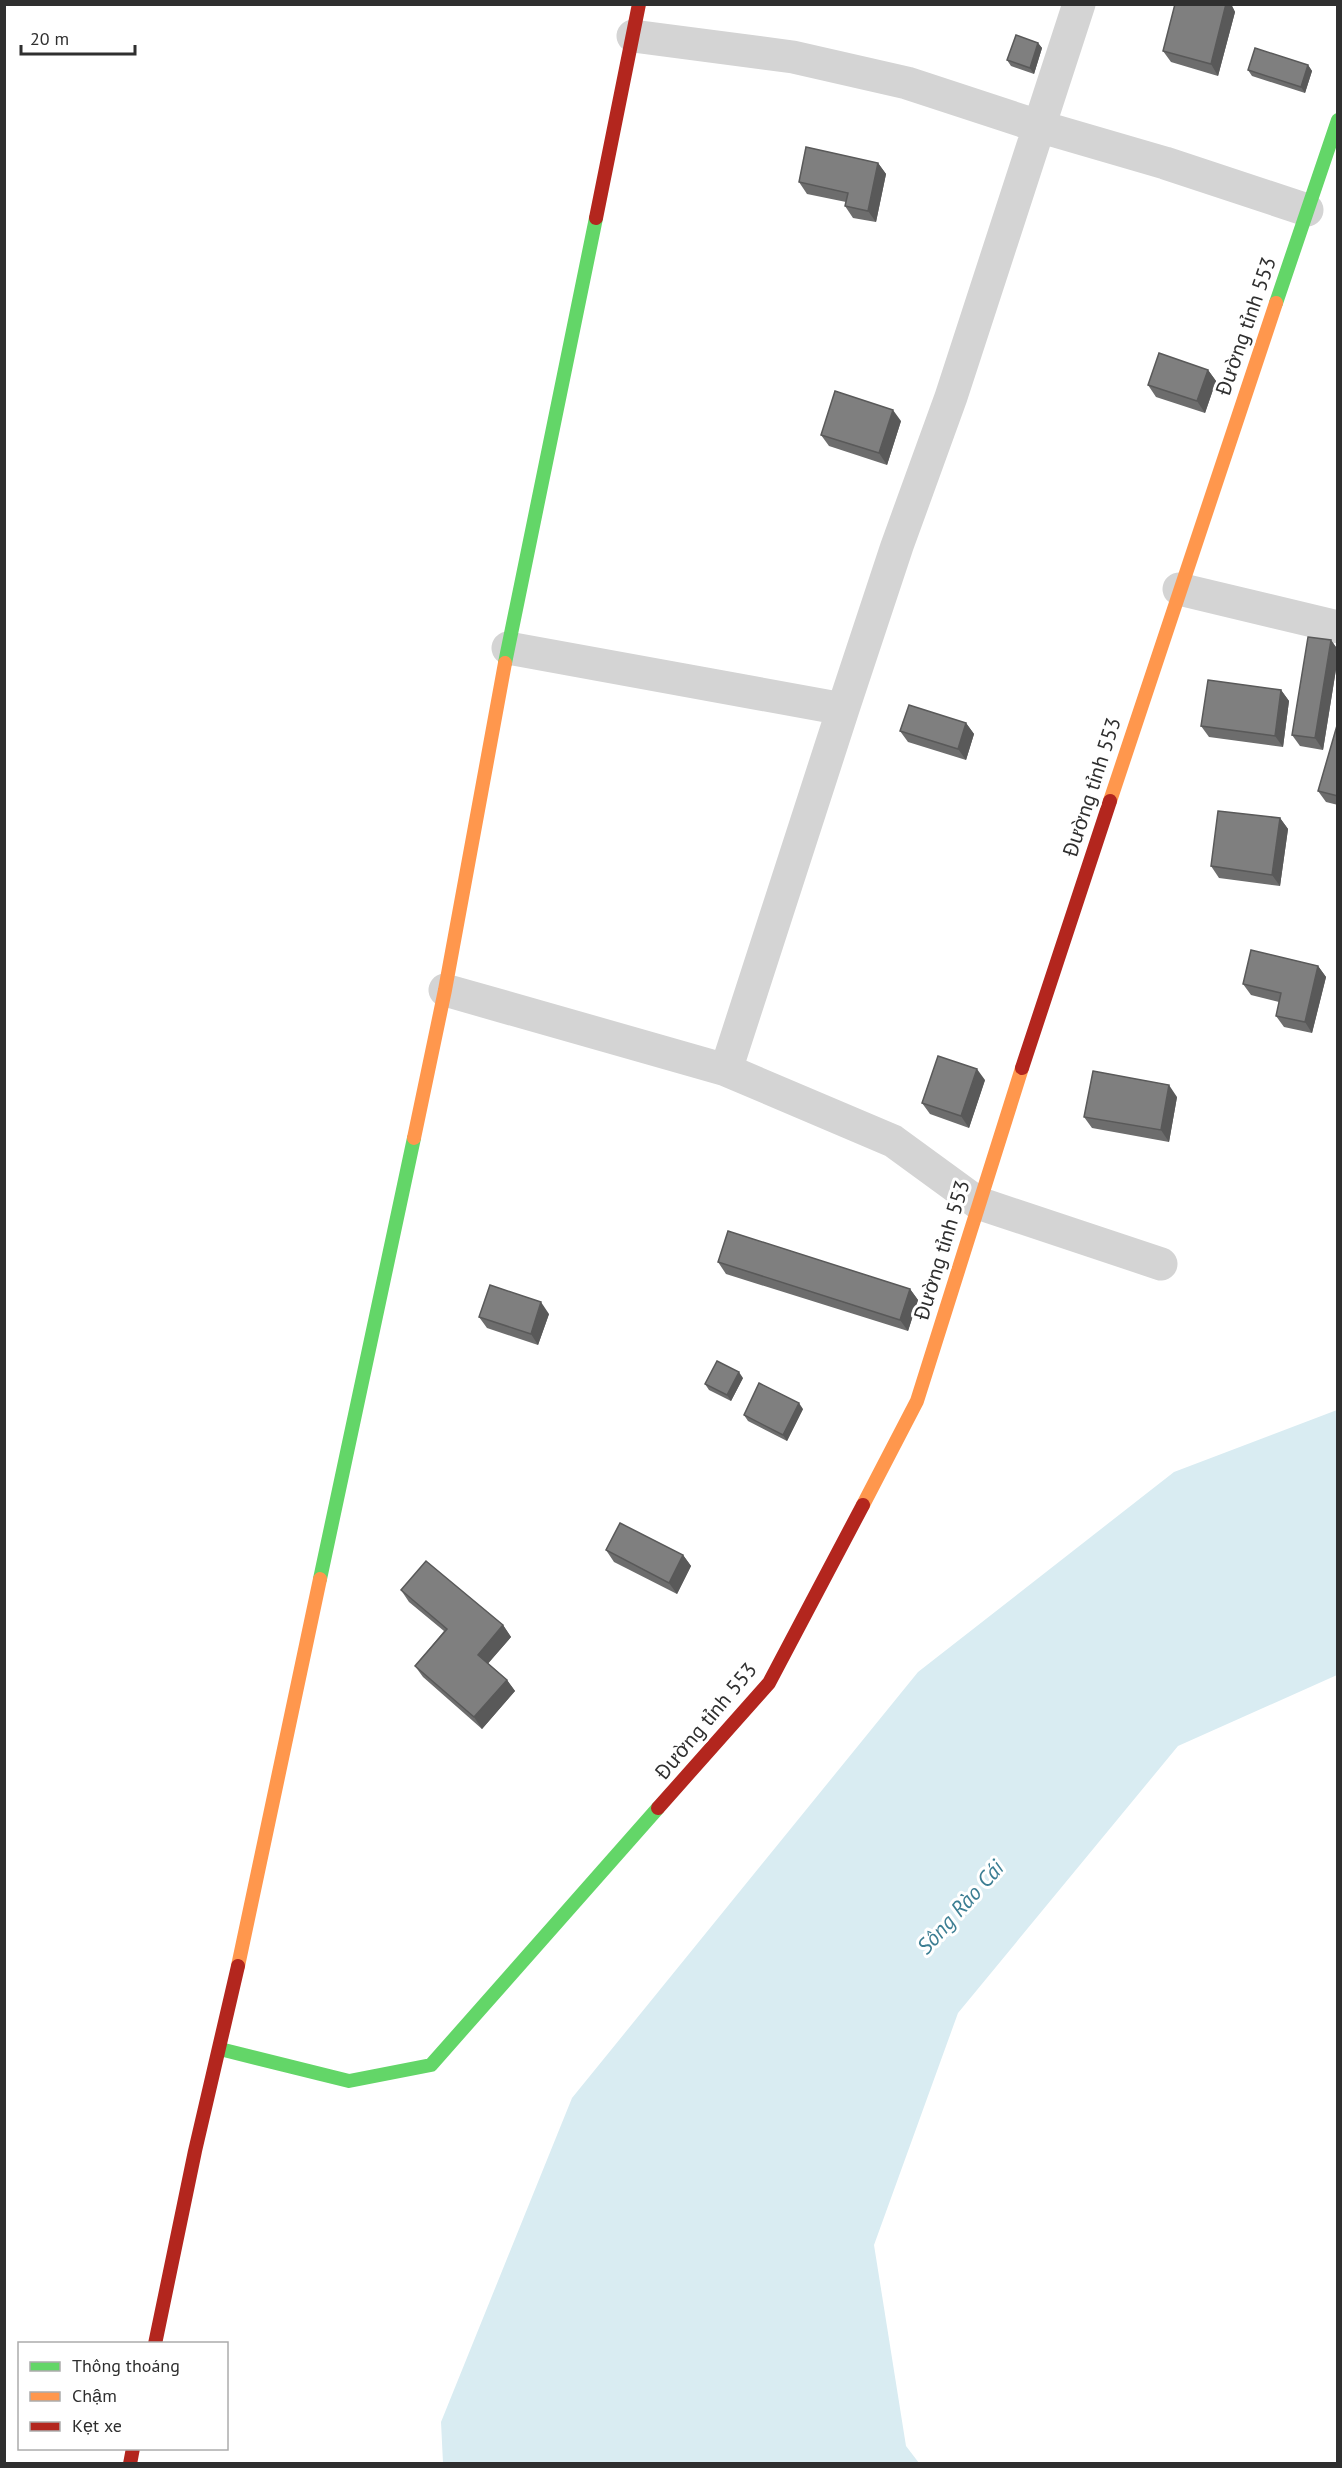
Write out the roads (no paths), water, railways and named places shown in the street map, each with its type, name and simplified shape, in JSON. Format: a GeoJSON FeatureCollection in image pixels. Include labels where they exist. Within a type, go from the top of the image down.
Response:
{"type":"FeatureCollection","features":[{"type":"Feature","properties":{"kind":"main road"},"geometry":{"type":"LineString","coordinates":[[155,2342],[195,2151],[220,2049],[445,990],[508,648],[639,4]]}},
{"type":"Feature","properties":{"kind":"main road","name":"Đường tỉnh 553"},"geometry":{"type":"LineString","coordinates":[[220,2049],[349,2081],[430,2065],[769,1683],[917,1401],[978,1203],[1179,589],[1338,120]]}},
{"type":"Feature","properties":{"kind":"street"},"geometry":{"type":"LineString","coordinates":[[726,1070],[843,709],[897,546],[951,397],[1079,4]]}},
{"type":"Feature","properties":{"kind":"street"},"geometry":{"type":"LineString","coordinates":[[633,36],[793,57],[907,83],[1307,210]]}},
{"type":"Feature","properties":{"kind":"street"},"geometry":{"type":"LineString","coordinates":[[1179,589],[1338,627]]}},
{"type":"Feature","properties":{"kind":"street"},"geometry":{"type":"LineString","coordinates":[[508,648],[843,709]]}},
{"type":"Feature","properties":{"kind":"street"},"geometry":{"type":"LineString","coordinates":[[445,990],[726,1070],[893,1141],[978,1203],[1161,1263]]}},
{"type":"Feature","properties":{"kind":"water","name":"Sông Rào Cái"},"geometry":{"type":"Polygon","coordinates":[[[1337,1410],[1337,1675],[1178,1746],[958,2013],[874,2245],[906,2446],[919,2463],[443,2463],[441,2422],[572,2098],[918,1672],[1174,1472],[1337,1410]]]}}]}
